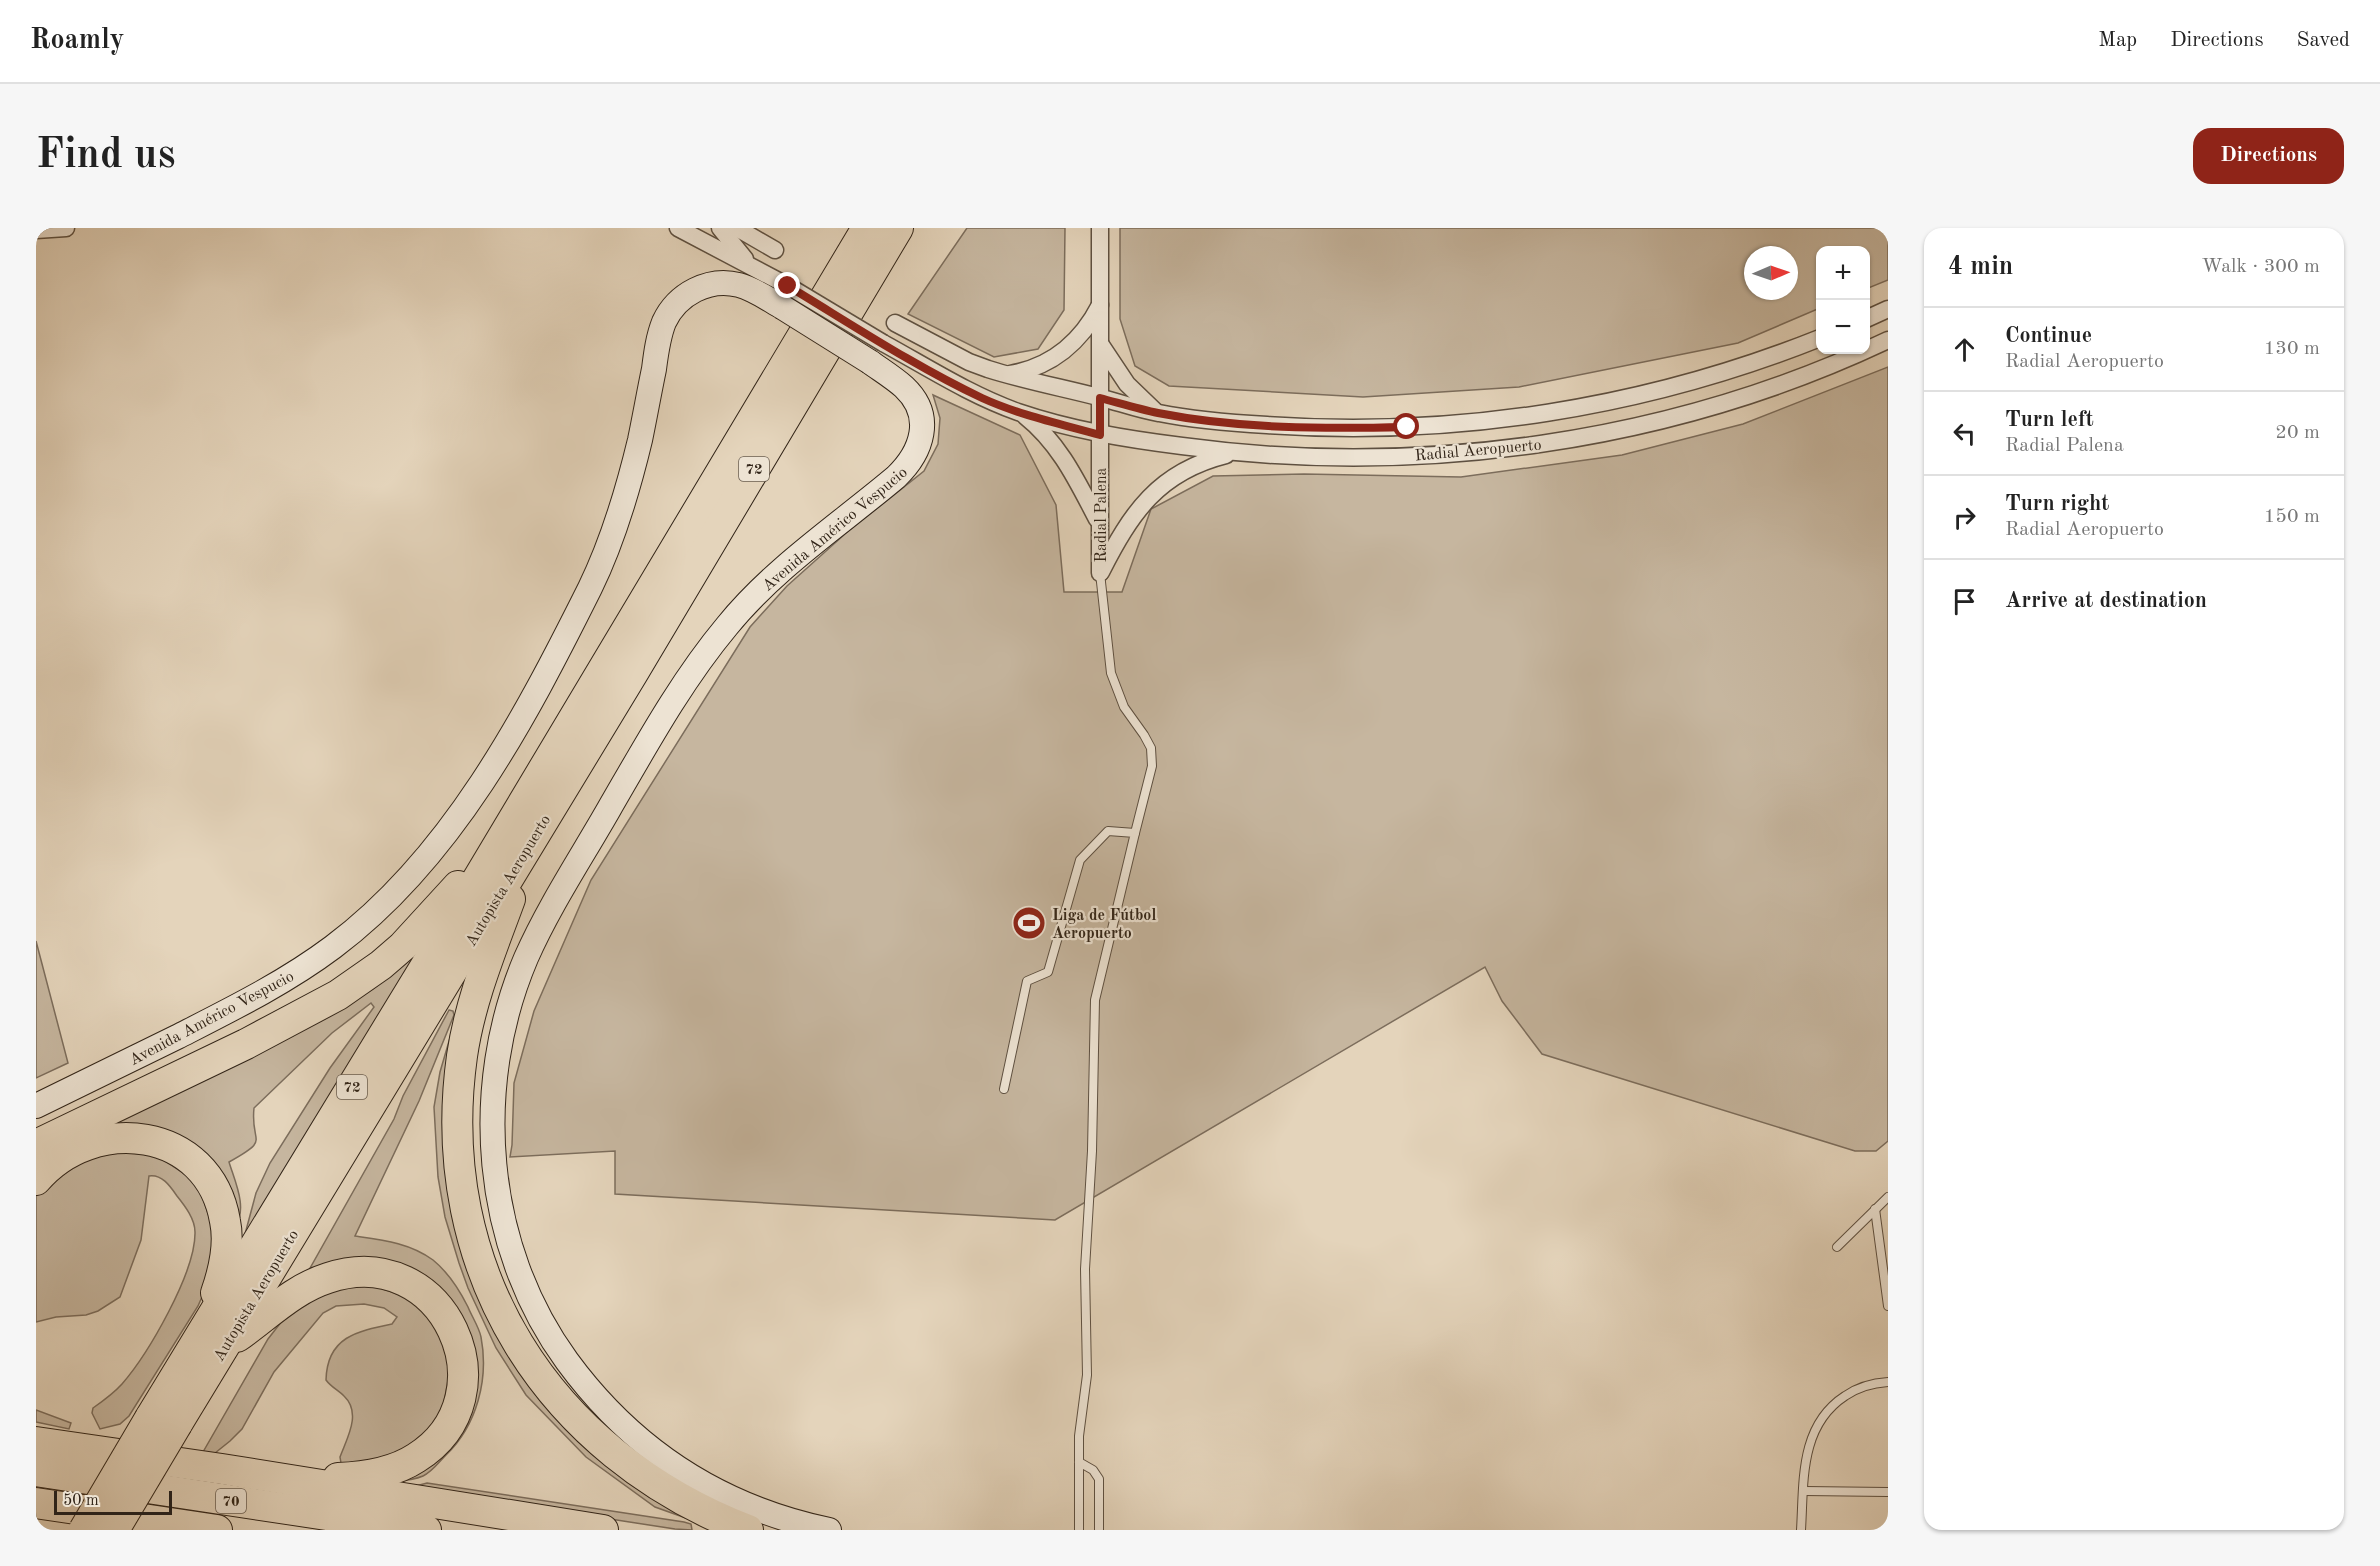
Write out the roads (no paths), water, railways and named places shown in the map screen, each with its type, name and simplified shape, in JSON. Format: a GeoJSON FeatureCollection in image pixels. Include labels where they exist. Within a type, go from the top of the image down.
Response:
{"type":"FeatureCollection","features":[{"type":"Feature","properties":{"kind":"highway","name":"Autopista Aeropuerto"},"geometry":{"type":"LineString","coordinates":[[517,837],[867,228]]}},
{"type":"Feature","properties":{"kind":"highway","name":"Autopista Aeropuerto"},"geometry":{"type":"LineString","coordinates":[[84,1530],[164,1421],[517,837],[898,228]]}},
{"type":"Feature","properties":{"kind":"highway"},"geometry":{"type":"LineString","coordinates":[[36,1145],[301,1017],[360,981],[403,946],[517,837]]}},
{"type":"Feature","properties":{"kind":"highway"},"geometry":{"type":"LineString","coordinates":[[517,837],[473,1003],[461,1063],[457,1118],[459,1166],[475,1249],[495,1300],[522,1350],[556,1397],[576,1419],[604,1446],[646,1478],[691,1504],[748,1530]]}},
{"type":"Feature","properties":{"kind":"highway"},"geometry":{"type":"LineString","coordinates":[[36,1180],[70,1151],[96,1141],[124,1137],[152,1140],[166,1145],[199,1168],[213,1187],[222,1209],[227,1246],[210,1345]]}},
{"type":"Feature","properties":{"kind":"highway"},"geometry":{"type":"LineString","coordinates":[[210,1345],[300,1290],[327,1278],[352,1272],[382,1274],[409,1282],[430,1297],[448,1319],[455,1332],[462,1358],[462,1386],[454,1412],[435,1443],[411,1461],[380,1473],[351,1478],[296,1480]]}},
{"type":"Feature","properties":{"kind":"highway","name":"Autopista Aeropuerto"},"geometry":{"type":"LineString","coordinates":[[114,1530],[164,1421]]}},
{"type":"Feature","properties":{"kind":"highway"},"geometry":{"type":"LineString","coordinates":[[36,1434],[75,1448]]}},
{"type":"Feature","properties":{"kind":"highway"},"geometry":{"type":"LineString","coordinates":[[36,1442],[296,1480],[603,1530]]}},
{"type":"Feature","properties":{"kind":"highway","name":"70"},"geometry":{"type":"LineString","coordinates":[[36,1471],[426,1530]]}},
{"type":"Feature","properties":{"kind":"highway","name":"70"},"geometry":{"type":"LineString","coordinates":[[36,1503],[217,1530]]}},
{"type":"Feature","properties":{"kind":"street"},"geometry":{"type":"LineString","coordinates":[[36,230],[66,228]]}},
{"type":"Feature","properties":{"kind":"street"},"geometry":{"type":"LineString","coordinates":[[678,228],[763,272]]}},
{"type":"Feature","properties":{"kind":"street"},"geometry":{"type":"LineString","coordinates":[[720,228],[734,248],[763,272],[785,297]]}},
{"type":"Feature","properties":{"kind":"street"},"geometry":{"type":"LineString","coordinates":[[737,228],[775,250]]}},
{"type":"Feature","properties":{"kind":"street","name":"Radial Palena"},"geometry":{"type":"LineString","coordinates":[[1100,228],[1100,573]]}},
{"type":"Feature","properties":{"kind":"street","name":"Avenida Américo Vespucio"},"geometry":{"type":"LineString","coordinates":[[36,1106],[212,1019],[294,974],[360,926],[412,875],[449,830],[484,779],[591,586],[612,535],[633,470],[659,339],[670,311],[676,303],[693,291],[722,283],[785,297],[876,352],[917,404],[922,436],[914,458],[896,477],[759,591],[727,626],[696,668],[633,768],[538,933],[526,958],[512,999],[500,1046],[491,1116],[496,1179],[513,1255],[545,1327],[580,1378],[622,1426],[690,1476],[752,1508],[803,1525],[829,1530]]}},
{"type":"Feature","properties":{"kind":"street"},"geometry":{"type":"LineString","coordinates":[[1006,374],[1032,368],[1063,352],[1087,327],[1100,305]]}},
{"type":"Feature","properties":{"kind":"street"},"geometry":{"type":"LineString","coordinates":[[1870,317],[1888,309]]}},
{"type":"Feature","properties":{"kind":"street","name":"Radial Aeropuerto"},"geometry":{"type":"LineString","coordinates":[[895,323],[969,362],[1006,374],[1157,413],[1207,420],[1319,428],[1407,427],[1502,420],[1594,405],[1651,393],[1726,372],[1816,340]]}},
{"type":"Feature","properties":{"kind":"street","name":"Radial Aeropuerto"},"geometry":{"type":"LineString","coordinates":[[876,352],[1020,412],[1100,435],[1233,454],[1320,457],[1423,455],[1513,447],[1641,425],[1726,402],[1801,377],[1888,340]]}},
{"type":"Feature","properties":{"kind":"street"},"geometry":{"type":"LineString","coordinates":[[1100,343],[1127,384],[1157,413]]}},
{"type":"Feature","properties":{"kind":"street","name":"Radial Aeropuerto"},"geometry":{"type":"LineString","coordinates":[[1020,412],[1044,432],[1065,459],[1099,523]]}},
{"type":"Feature","properties":{"kind":"street","name":"Radial Palena"},"geometry":{"type":"LineString","coordinates":[[1100,573],[1126,524],[1163,485],[1194,466],[1233,454]]}},
{"type":"Feature","properties":{"kind":"lane"},"geometry":{"type":"LineString","coordinates":[[1079,1530],[1079,1436],[1087,1375],[1085,1269],[1092,1151],[1095,1000],[1152,766],[1151,748],[1124,707],[1111,674],[1100,573]]}},
{"type":"Feature","properties":{"kind":"lane"},"geometry":{"type":"LineString","coordinates":[[1004,1089],[1027,981],[1048,972],[1080,860],[1108,831],[1136,833]]}},
{"type":"Feature","properties":{"kind":"lane"},"geometry":{"type":"LineString","coordinates":[[1837,1247],[1888,1197]]}},
{"type":"Feature","properties":{"kind":"lane"},"geometry":{"type":"LineString","coordinates":[[1875,1209],[1888,1306]]}},
{"type":"Feature","properties":{"kind":"lane"},"geometry":{"type":"LineString","coordinates":[[1801,1530],[1808,1444],[1820,1420],[1833,1405],[1848,1394],[1871,1384],[1888,1382]]}},
{"type":"Feature","properties":{"kind":"lane"},"geometry":{"type":"LineString","coordinates":[[1079,1462],[1093,1470],[1099,1479],[1099,1530]]}},
{"type":"Feature","properties":{"kind":"lane"},"geometry":{"type":"LineString","coordinates":[[1804,1491],[1888,1492]]}},
{"type":"Feature","properties":{"kind":"place","name":"Liga de Fútbol Aeropuerto"},"geometry":{"type":"Point","coordinates":[1029,923]}}]}
